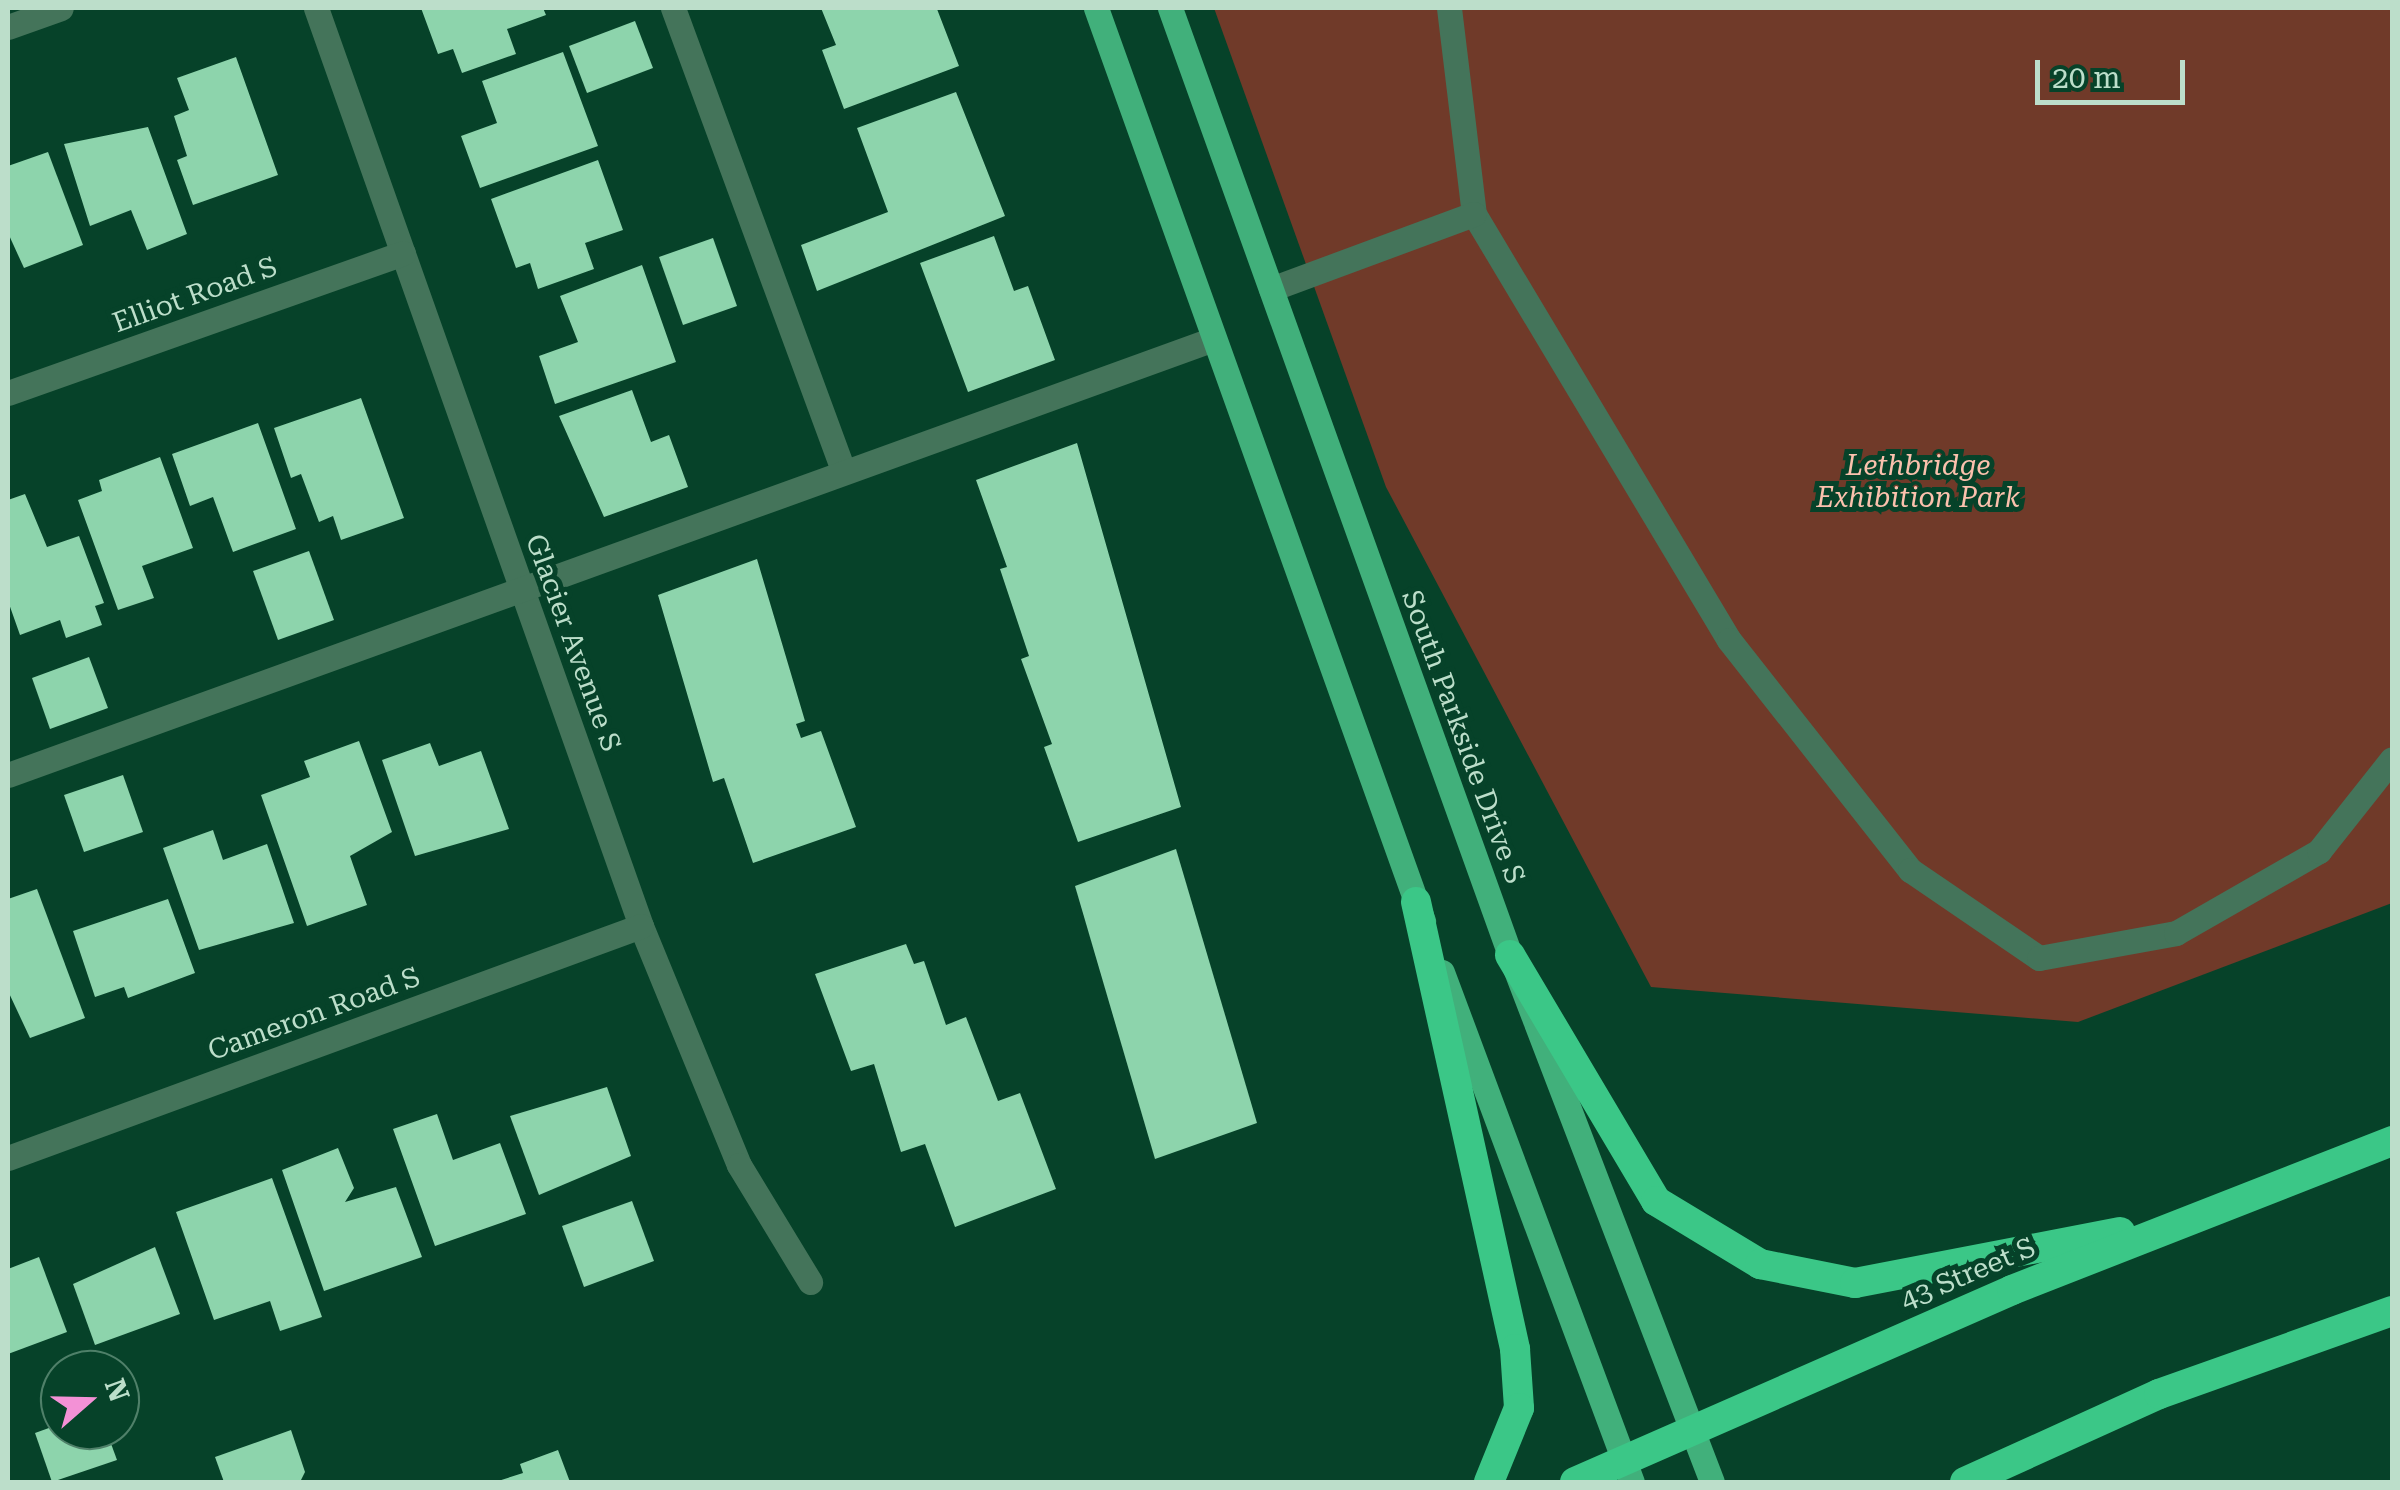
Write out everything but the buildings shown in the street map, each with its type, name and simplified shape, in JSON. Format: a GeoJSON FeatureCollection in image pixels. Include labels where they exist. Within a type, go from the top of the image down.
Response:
{"type":"FeatureCollection","features":[{"type":"Feature","properties":{"kind":"highway"},"geometry":{"type":"LineString","coordinates":[[1416,902],[1516,1349],[1519,1408],[1489,1482]]}},
{"type":"Feature","properties":{"kind":"highway"},"geometry":{"type":"LineString","coordinates":[[1510,955],[1656,1200],[1760,1264],[1823,1279],[1887,1279],[2196,1216]]}},
{"type":"Feature","properties":{"kind":"highway","name":"43 Street S"},"geometry":{"type":"LineString","coordinates":[[1575,1482],[1628,1470],[1690,1425],[2196,1216],[2392,1141]]}},
{"type":"Feature","properties":{"kind":"highway"},"geometry":{"type":"LineString","coordinates":[[1965,1482],[2159,1394],[2392,1311]]}},
{"type":"Feature","properties":{"kind":"main road"},"geometry":{"type":"LineString","coordinates":[[1096,8],[1416,902],[1628,1470]]}},
{"type":"Feature","properties":{"kind":"main road","name":"South Parkside Drive S"},"geometry":{"type":"LineString","coordinates":[[1170,8],[1510,955],[1712,1482]]}},
{"type":"Feature","properties":{"kind":"street"},"geometry":{"type":"LineString","coordinates":[[8,27],[61,8]]}},
{"type":"Feature","properties":{"kind":"street","name":"Glacier Avenue S"},"geometry":{"type":"LineString","coordinates":[[316,8],[642,926],[739,1165],[810,1282]]}},
{"type":"Feature","properties":{"kind":"street"},"geometry":{"type":"LineString","coordinates":[[673,8],[843,469]]}},
{"type":"Feature","properties":{"kind":"street"},"geometry":{"type":"LineString","coordinates":[[1450,8],[1474,214],[1729,640],[1910,870],[2039,958],[2176,934],[2318,851],[2392,759]]}},
{"type":"Feature","properties":{"kind":"street"},"geometry":{"type":"LineString","coordinates":[[1271,290],[1474,214]]}},
{"type":"Feature","properties":{"kind":"street","name":"Elliot Road S"},"geometry":{"type":"LineString","coordinates":[[8,393],[403,253]]}},
{"type":"Feature","properties":{"kind":"street"},"geometry":{"type":"LineString","coordinates":[[8,775],[522,591],[843,469],[1214,339]]}},
{"type":"Feature","properties":{"kind":"street","name":"Cameron Road S"},"geometry":{"type":"LineString","coordinates":[[8,1158],[642,926]]}},
{"type":"Feature","properties":{"kind":"green space","name":"Lethbridge Exhibition Park"},"geometry":{"type":"Polygon","coordinates":[[[1214,8],[2392,8],[2392,903],[2078,1022],[1651,987],[1386,487],[1214,8]]]}}]}
